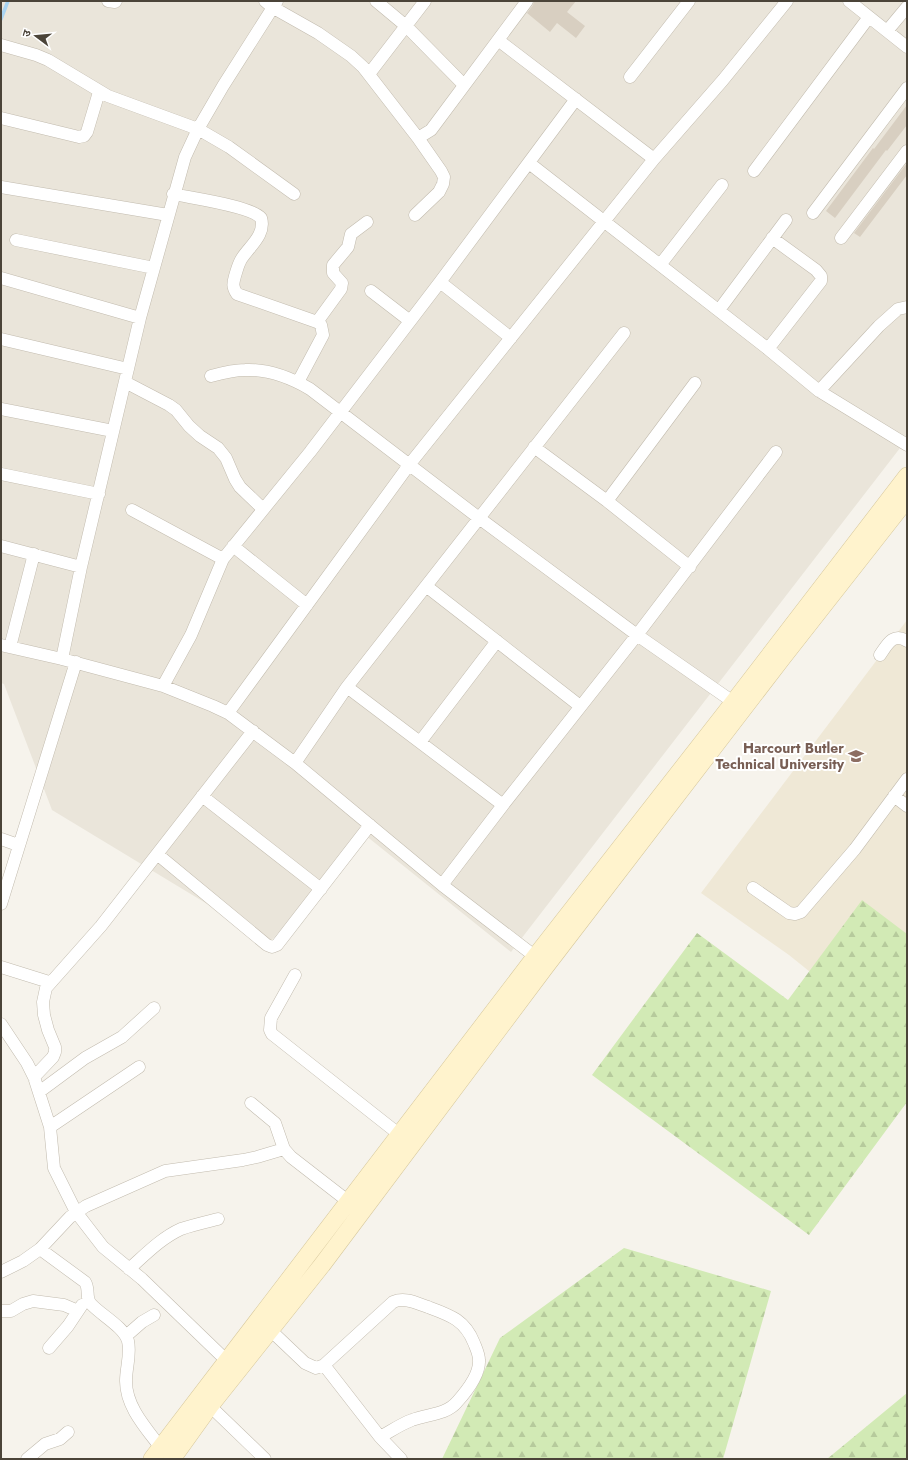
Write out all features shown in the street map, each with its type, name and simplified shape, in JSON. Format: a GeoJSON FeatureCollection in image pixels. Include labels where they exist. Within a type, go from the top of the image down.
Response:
{"type":"FeatureCollection","features":[{"type":"Feature","properties":{"kind":"street"},"geometry":{"type":"LineString","coordinates":[[108,1],[116,1]]}},
{"type":"Feature","properties":{"kind":"street"},"geometry":{"type":"LineString","coordinates":[[376,1],[406,26],[464,85]]}},
{"type":"Feature","properties":{"kind":"street"},"geometry":{"type":"LineString","coordinates":[[369,74],[425,1]]}},
{"type":"Feature","properties":{"kind":"street"},"geometry":{"type":"LineString","coordinates":[[418,138],[431,130],[527,1]]}},
{"type":"Feature","properties":{"kind":"street"},"geometry":{"type":"LineString","coordinates":[[630,77],[689,1]]}},
{"type":"Feature","properties":{"kind":"street"},"geometry":{"type":"LineString","coordinates":[[228,713],[409,465],[654,159],[723,80],[787,1]]}},
{"type":"Feature","properties":{"kind":"street"},"geometry":{"type":"LineString","coordinates":[[849,1],[907,47]]}},
{"type":"Feature","properties":{"kind":"street"},"geometry":{"type":"LineString","coordinates":[[62,659],[81,567],[113,431],[140,318],[173,194],[185,157],[198,129],[271,3],[341,48],[363,67],[418,138],[444,177],[443,184],[439,192],[414,215]]}},
{"type":"Feature","properties":{"kind":"street"},"geometry":{"type":"LineString","coordinates":[[887,31],[907,7]]}},
{"type":"Feature","properties":{"kind":"street"},"geometry":{"type":"LineString","coordinates":[[754,171],[868,16]]}},
{"type":"Feature","properties":{"kind":"street"},"geometry":{"type":"LineString","coordinates":[[498,40],[654,159]]}},
{"type":"Feature","properties":{"kind":"street"},"geometry":{"type":"LineString","coordinates":[[1,44],[48,60],[99,92],[198,129],[229,147],[294,194]]}},
{"type":"Feature","properties":{"kind":"street"},"geometry":{"type":"LineString","coordinates":[[813,213],[907,88]]}},
{"type":"Feature","properties":{"kind":"street"},"geometry":{"type":"LineString","coordinates":[[1,118],[79,137],[84,136],[87,132],[99,92]]}},
{"type":"Feature","properties":{"kind":"street"},"geometry":{"type":"LineString","coordinates":[[163,686],[191,635],[223,559],[310,452],[440,282],[576,99]]}},
{"type":"Feature","properties":{"kind":"street"},"geometry":{"type":"LineString","coordinates":[[841,238],[907,151]]}},
{"type":"Feature","properties":{"kind":"street"},"geometry":{"type":"LineString","coordinates":[[529,163],[719,310],[819,391],[907,444]]}},
{"type":"Feature","properties":{"kind":"street"},"geometry":{"type":"LineString","coordinates":[[660,264],[722,185]]}},
{"type":"Feature","properties":{"kind":"street"},"geometry":{"type":"LineString","coordinates":[[1,187],[168,215]]}},
{"type":"Feature","properties":{"kind":"street"},"geometry":{"type":"LineString","coordinates":[[173,194],[236,207],[259,215],[262,221],[262,229],[241,259],[236,272],[233,289],[237,294],[317,322],[321,325],[323,335],[298,382]]}},
{"type":"Feature","properties":{"kind":"street"},"geometry":{"type":"LineString","coordinates":[[719,310],[786,220]]}},
{"type":"Feature","properties":{"kind":"street"},"geometry":{"type":"LineString","coordinates":[[317,322],[341,288],[342,283],[333,273],[333,265],[348,248],[353,232],[367,222]]}},
{"type":"Feature","properties":{"kind":"street"},"geometry":{"type":"LineString","coordinates":[[768,349],[821,282],[821,276],[816,270],[772,238]]}},
{"type":"Feature","properties":{"kind":"street"},"geometry":{"type":"LineString","coordinates":[[16,240],[154,268]]}},
{"type":"Feature","properties":{"kind":"street"},"geometry":{"type":"LineString","coordinates":[[1,278],[140,318]]}},
{"type":"Feature","properties":{"kind":"street"},"geometry":{"type":"LineString","coordinates":[[440,282],[511,338]]}},
{"type":"Feature","properties":{"kind":"street"},"geometry":{"type":"LineString","coordinates":[[371,290],[410,321]]}},
{"type":"Feature","properties":{"kind":"street"},"geometry":{"type":"LineString","coordinates":[[819,391],[879,326],[898,310],[907,307]]}},
{"type":"Feature","properties":{"kind":"street"},"geometry":{"type":"LineString","coordinates":[[295,763],[347,687],[624,333]]}},
{"type":"Feature","properties":{"kind":"street"},"geometry":{"type":"LineString","coordinates":[[1,339],[128,369]]}},
{"type":"Feature","properties":{"kind":"street"},"geometry":{"type":"LineString","coordinates":[[211,376],[235,371],[256,370],[283,376],[310,389],[478,518],[637,635],[739,706]]}},
{"type":"Feature","properties":{"kind":"street"},"geometry":{"type":"LineString","coordinates":[[125,382],[169,405],[176,410],[189,426],[200,436],[218,448],[226,458],[235,479],[240,486],[263,508]]}},
{"type":"Feature","properties":{"kind":"street"},"geometry":{"type":"LineString","coordinates":[[607,501],[695,383]]}},
{"type":"Feature","properties":{"kind":"street"},"geometry":{"type":"LineString","coordinates":[[1,409],[113,431]]}},
{"type":"Feature","properties":{"kind":"street"},"geometry":{"type":"LineString","coordinates":[[534,447],[607,501],[690,567]]}},
{"type":"Feature","properties":{"kind":"street"},"geometry":{"type":"LineString","coordinates":[[442,885],[580,706],[690,567],[776,452]]}},
{"type":"Feature","properties":{"kind":"street"},"geometry":{"type":"LineString","coordinates":[[1,474],[99,494]]}},
{"type":"Feature","properties":{"kind":"street"},"geometry":{"type":"LineString","coordinates":[[739,706],[907,476]]}},
{"type":"Feature","properties":{"kind":"street"},"geometry":{"type":"LineString","coordinates":[[358,1199],[739,706],[907,498]]}},
{"type":"Feature","properties":{"kind":"street"},"geometry":{"type":"LineString","coordinates":[[132,510],[223,559]]}},
{"type":"Feature","properties":{"kind":"street"},"geometry":{"type":"LineString","coordinates":[[1,546],[81,567]]}},
{"type":"Feature","properties":{"kind":"street"},"geometry":{"type":"LineString","coordinates":[[233,546],[307,605]]}},
{"type":"Feature","properties":{"kind":"street"},"geometry":{"type":"LineString","coordinates":[[34,554],[6,646],[76,662],[163,686],[228,713],[295,763],[442,885],[541,961]]}},
{"type":"Feature","properties":{"kind":"street"},"geometry":{"type":"LineString","coordinates":[[426,586],[580,706]]}},
{"type":"Feature","properties":{"kind":"street"},"geometry":{"type":"LineString","coordinates":[[880,655],[895,637],[900,637],[907,640]]}},
{"type":"Feature","properties":{"kind":"street"},"geometry":{"type":"LineString","coordinates":[[420,742],[497,641]]}},
{"type":"Feature","properties":{"kind":"street"},"geometry":{"type":"LineString","coordinates":[[1,904],[3,891],[76,662]]}},
{"type":"Feature","properties":{"kind":"street"},"geometry":{"type":"LineString","coordinates":[[347,687],[503,805]]}},
{"type":"Feature","properties":{"kind":"street"},"geometry":{"type":"LineString","coordinates":[[34,1076],[53,1057],[55,1052],[55,1047],[46,1022],[42,1002],[43,994],[49,982],[91,938],[253,731]]}},
{"type":"Feature","properties":{"kind":"street"},"geometry":{"type":"LineString","coordinates":[[753,888],[789,913],[795,914],[801,912],[855,849],[907,779]]}},
{"type":"Feature","properties":{"kind":"street"},"geometry":{"type":"LineString","coordinates":[[202,796],[321,889]]}},
{"type":"Feature","properties":{"kind":"street"},"geometry":{"type":"LineString","coordinates":[[894,796],[907,806]]}},
{"type":"Feature","properties":{"kind":"street"},"geometry":{"type":"LineString","coordinates":[[157,854],[266,945],[272,947],[277,946],[370,825]]}},
{"type":"Feature","properties":{"kind":"street"},"geometry":{"type":"LineString","coordinates":[[1,839],[18,845]]}},
{"type":"Feature","properties":{"kind":"street"},"geometry":{"type":"LineString","coordinates":[[1,967],[49,982]]}},
{"type":"Feature","properties":{"kind":"street"},"geometry":{"type":"LineString","coordinates":[[295,976],[271,1018],[270,1030],[272,1034],[400,1135]]}},
{"type":"Feature","properties":{"kind":"street"},"geometry":{"type":"LineString","coordinates":[[39,1092],[84,1058],[122,1037],[154,1008]]}},
{"type":"Feature","properties":{"kind":"street"},"geometry":{"type":"LineString","coordinates":[[1,1024],[3,1041],[27,1063],[34,1076],[50,1127],[54,1168],[76,1212],[104,1247],[145,1282],[227,1361]]}},
{"type":"Feature","properties":{"kind":"street"},"geometry":{"type":"LineString","coordinates":[[204,1402],[227,1361],[322,1265],[358,1199],[400,1135],[488,1031]]}},
{"type":"Feature","properties":{"kind":"street"},"geometry":{"type":"LineString","coordinates":[[50,1127],[139,1067]]}},
{"type":"Feature","properties":{"kind":"street"},"geometry":{"type":"LineString","coordinates":[[250,1103],[275,1123],[284,1149],[291,1157],[358,1199]]}},
{"type":"Feature","properties":{"kind":"street"},"geometry":{"type":"LineString","coordinates":[[1,1272],[23,1261],[44,1245],[76,1212],[86,1206],[166,1170],[257,1158],[284,1149]]}},
{"type":"Feature","properties":{"kind":"street"},"geometry":{"type":"LineString","coordinates":[[129,1269],[154,1246],[171,1235],[181,1230],[218,1219]]}},
{"type":"Feature","properties":{"kind":"street"},"geometry":{"type":"LineString","coordinates":[[44,1245],[85,1282],[88,1290],[87,1297],[68,1326],[49,1348]]}},
{"type":"Feature","properties":{"kind":"street"},"geometry":{"type":"LineString","coordinates":[[87,1297],[91,1304],[126,1336],[128,1348],[126,1381],[128,1397],[135,1412],[162,1455],[264,1325]]}},
{"type":"Feature","properties":{"kind":"street"},"geometry":{"type":"LineString","coordinates":[[264,1325],[305,1363],[316,1368],[324,1365],[393,1302],[399,1300],[411,1301],[443,1313],[460,1322],[466,1328],[477,1351],[479,1362],[475,1376],[457,1402],[446,1410],[411,1420],[380,1437]]}},
{"type":"Feature","properties":{"kind":"street"},"geometry":{"type":"LineString","coordinates":[[1,1311],[11,1311],[33,1301],[64,1304],[78,1311]]}},
{"type":"Feature","properties":{"kind":"street"},"geometry":{"type":"LineString","coordinates":[[126,1336],[142,1322],[154,1315]]}},
{"type":"Feature","properties":{"kind":"street"},"geometry":{"type":"LineString","coordinates":[[324,1365],[393,1456]]}},
{"type":"Feature","properties":{"kind":"street"},"geometry":{"type":"LineString","coordinates":[[204,1402],[265,1459]]}},
{"type":"Feature","properties":{"kind":"street"},"geometry":{"type":"LineString","coordinates":[[27,1459],[45,1444],[60,1439],[68,1432]]}},
{"type":"Feature","properties":{"kind":"shaded area"},"geometry":{"type":"Polygon","coordinates":[[[1,1],[907,1],[907,439],[511,952],[365,835],[270,942],[52,810],[4,684],[1,683],[1,1]]]}},
{"type":"Feature","properties":{"kind":"shaded area","name":"Harcourt Butler Technical University"},"geometry":{"type":"Polygon","coordinates":[[[907,620],[907,1050],[789,955],[701,893],[907,620]]]}},
{"type":"Feature","properties":{"kind":"green space"},"geometry":{"type":"Polygon","coordinates":[[[862,900],[907,934],[907,1102],[809,1235],[592,1075],[697,933],[788,1000],[862,900]]]}},
{"type":"Feature","properties":{"kind":"green space"},"geometry":{"type":"Polygon","coordinates":[[[624,1248],[771,1291],[723,1459],[442,1459],[500,1338],[624,1248]]]}},
{"type":"Feature","properties":{"kind":"green space"},"geometry":{"type":"Polygon","coordinates":[[[907,1393],[907,1459],[827,1459],[907,1393]]]}},
{"type":"Feature","properties":{"kind":"building"},"geometry":{"type":"Polygon","coordinates":[[[534,1],[576,1],[567,12],[585,26],[576,38],[557,23],[550,32],[527,13],[534,1]]]}},
{"type":"Feature","properties":{"kind":"building"},"geometry":{"type":"Polygon","coordinates":[[[907,105],[907,125],[887,151],[886,150],[835,218],[826,211],[907,105]]]}},
{"type":"Feature","properties":{"kind":"building"},"geometry":{"type":"Polygon","coordinates":[[[907,163],[907,175],[860,237],[854,233],[907,163]]]}},
{"type":"Feature","properties":{"kind":"waterway"},"geometry":{"type":"LineString","coordinates":[[1,19],[8,1]]}},
{"type":"Feature","properties":{"kind":"place","name":"Harcourt Butler Technical University"},"geometry":{"type":"Point","coordinates":[856,756]}}]}
